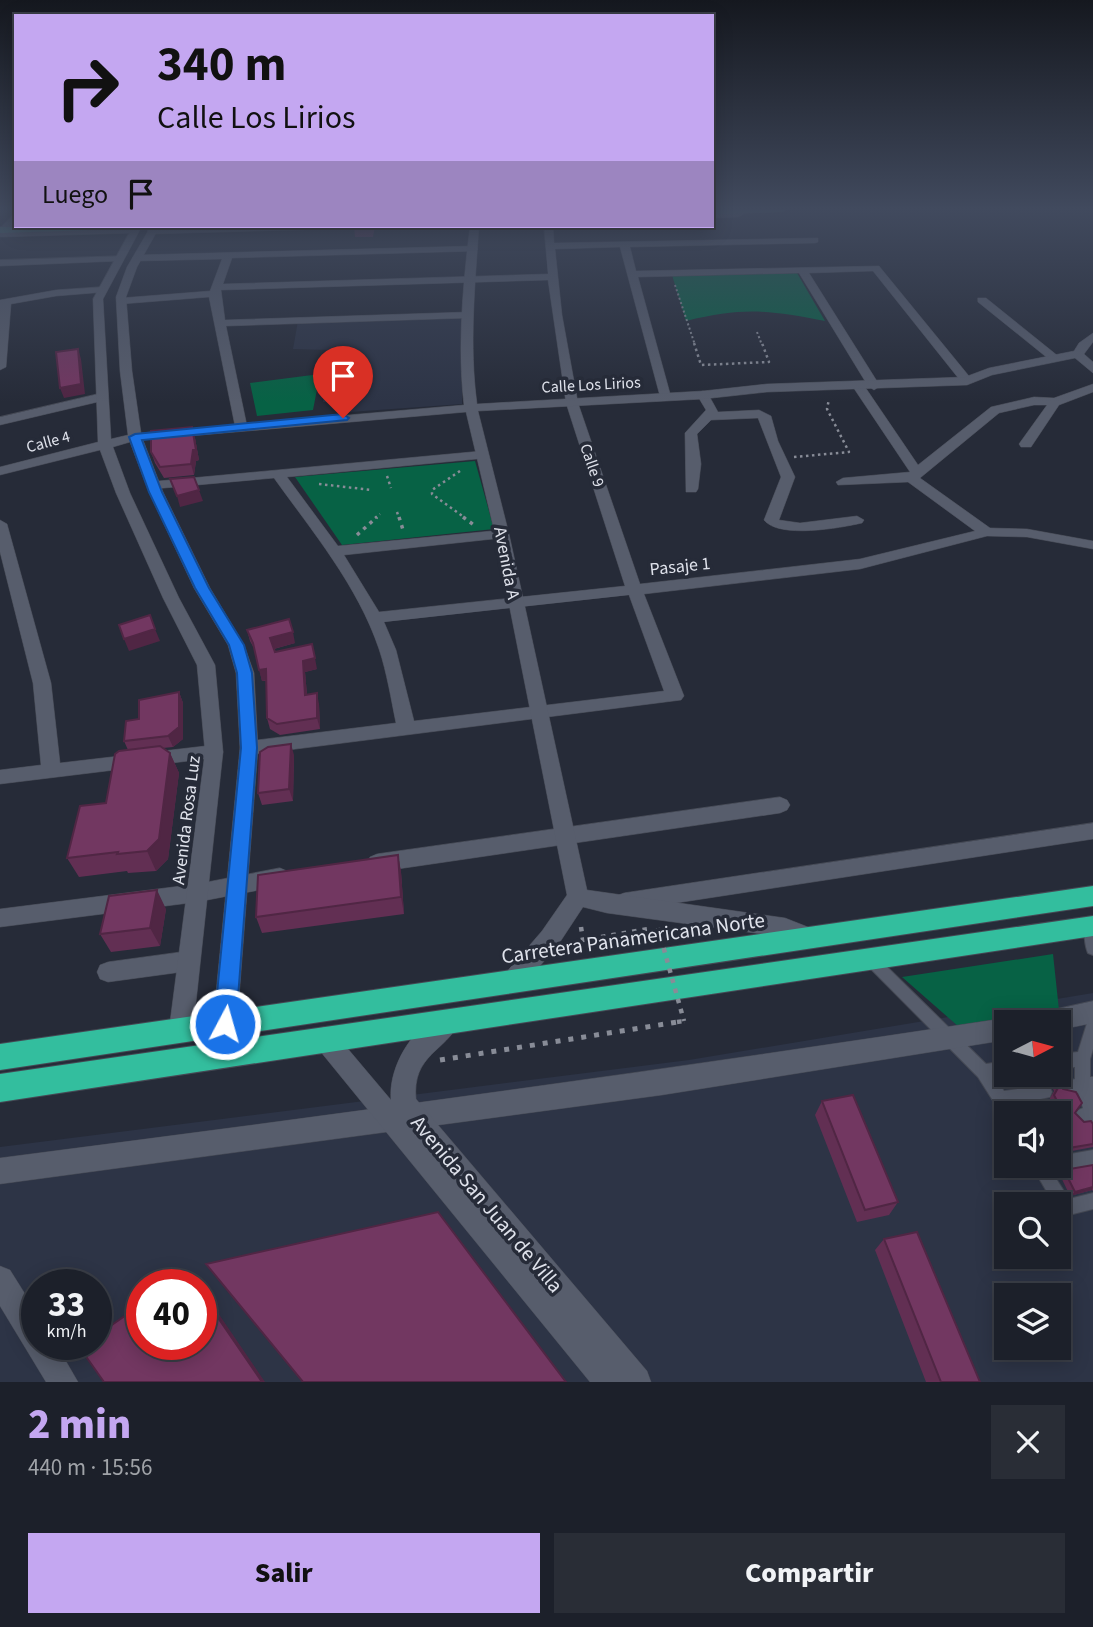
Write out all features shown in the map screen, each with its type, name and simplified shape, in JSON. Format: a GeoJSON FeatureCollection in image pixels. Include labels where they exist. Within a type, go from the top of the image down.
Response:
{"type":"FeatureCollection","features":[{"type":"Feature","properties":{"kind":"highway","name":"Carretera Panamericana Norte"},"geometry":{"type":"LineString","coordinates":[[0,1057],[1093,896]]}},
{"type":"Feature","properties":{"kind":"highway"},"geometry":{"type":"LineString","coordinates":[[0,1088],[324,1038],[871,960],[1093,934]]}},
{"type":"Feature","properties":{"kind":"street","name":"Avenida Rosa Luz"},"geometry":{"type":"LineString","coordinates":[[110,273],[101,290],[98,309],[105,444],[123,493],[171,598],[206,665],[214,751],[181,1030]]}},
{"type":"Feature","properties":{"kind":"street"},"geometry":{"type":"LineString","coordinates":[[131,273],[121,301],[135,437],[153,485],[202,588],[236,645],[245,673],[249,748],[225,1024]]}},
{"type":"Feature","properties":{"kind":"street"},"geometry":{"type":"LineString","coordinates":[[222,273],[215,291],[218,323],[241,426]]}},
{"type":"Feature","properties":{"kind":"street","name":"Avenida A"},"geometry":{"type":"LineString","coordinates":[[471,273],[467,377],[471,408],[495,534],[515,603],[541,714],[579,897]]}},
{"type":"Feature","properties":{"kind":"street","name":"Calle 9"},"geometry":{"type":"LineString","coordinates":[[541,714],[675,696],[635,591],[572,402],[557,315],[554,273]]}},
{"type":"Feature","properties":{"kind":"street"},"geometry":{"type":"LineString","coordinates":[[651,273],[631,274],[665,397]]}},
{"type":"Feature","properties":{"kind":"street"},"geometry":{"type":"LineString","coordinates":[[804,273],[874,386]]}},
{"type":"Feature","properties":{"kind":"street"},"geometry":{"type":"LineString","coordinates":[[880,273],[967,381]]}},
{"type":"Feature","properties":{"kind":"street"},"geometry":{"type":"LineString","coordinates":[[121,301],[215,291],[554,277]]}},
{"type":"Feature","properties":{"kind":"street"},"geometry":{"type":"LineString","coordinates":[[0,367],[3,302],[56,293],[101,290]]}},
{"type":"Feature","properties":{"kind":"street"},"geometry":{"type":"LineString","coordinates":[[982,300],[1054,358]]}},
{"type":"Feature","properties":{"kind":"street"},"geometry":{"type":"LineString","coordinates":[[218,323],[468,315]]}},
{"type":"Feature","properties":{"kind":"street"},"geometry":{"type":"LineString","coordinates":[[1093,336],[1078,354],[1093,369]]}},
{"type":"Feature","properties":{"kind":"street","name":"Calle Los Lirios"},"geometry":{"type":"LineString","coordinates":[[105,444],[135,437],[241,426],[471,408],[703,395],[766,388],[859,387],[967,381],[989,372],[1078,354]]}},
{"type":"Feature","properties":{"kind":"street"},"geometry":{"type":"LineString","coordinates":[[859,387],[914,475],[987,532]]}},
{"type":"Feature","properties":{"kind":"street"},"geometry":{"type":"LineString","coordinates":[[843,482],[914,475],[995,410],[1034,401],[1055,402],[1093,388]]}},
{"type":"Feature","properties":{"kind":"street"},"geometry":{"type":"LineString","coordinates":[[691,489],[694,464],[691,433],[713,410],[703,395]]}},
{"type":"Feature","properties":{"kind":"street"},"geometry":{"type":"LineString","coordinates":[[0,421],[102,397]]}},
{"type":"Feature","properties":{"kind":"street"},"geometry":{"type":"LineString","coordinates":[[1026,444],[1055,402]]}},
{"type":"Feature","properties":{"kind":"street"},"geometry":{"type":"LineString","coordinates":[[708,416],[762,415],[788,477],[772,522],[800,527],[857,520]]}},
{"type":"Feature","properties":{"kind":"street","name":"Calle 4"},"geometry":{"type":"LineString","coordinates":[[0,471],[105,444]]}},
{"type":"Feature","properties":{"kind":"street"},"geometry":{"type":"LineString","coordinates":[[153,485],[280,476],[482,456]]}},
{"type":"Feature","properties":{"kind":"street"},"geometry":{"type":"LineString","coordinates":[[280,476],[337,550],[374,618],[388,649],[407,730]]}},
{"type":"Feature","properties":{"kind":"street"},"geometry":{"type":"LineString","coordinates":[[0,524],[42,683],[51,771]]}},
{"type":"Feature","properties":{"kind":"street","name":"Pasaje 1"},"geometry":{"type":"LineString","coordinates":[[374,618],[860,564],[987,532],[1027,533],[1093,545]]}},
{"type":"Feature","properties":{"kind":"street"},"geometry":{"type":"LineString","coordinates":[[337,550],[495,534]]}},
{"type":"Feature","properties":{"kind":"street"},"geometry":{"type":"LineString","coordinates":[[249,748],[541,714]]}},
{"type":"Feature","properties":{"kind":"street"},"geometry":{"type":"LineString","coordinates":[[0,777],[214,751]]}},
{"type":"Feature","properties":{"kind":"street"},"geometry":{"type":"LineString","coordinates":[[361,865],[780,805]]}},
{"type":"Feature","properties":{"kind":"street"},"geometry":{"type":"LineString","coordinates":[[607,904],[1093,831]]}},
{"type":"Feature","properties":{"kind":"street"},"geometry":{"type":"LineString","coordinates":[[0,918],[197,892],[306,873]]}},
{"type":"Feature","properties":{"kind":"street"},"geometry":{"type":"LineString","coordinates":[[512,982],[550,938],[579,897],[607,904],[785,928],[810,938]]}},
{"type":"Feature","properties":{"kind":"street"},"geometry":{"type":"LineString","coordinates":[[108,972],[189,961]]}},
{"type":"Feature","properties":{"kind":"street"},"geometry":{"type":"LineString","coordinates":[[1071,1016],[1093,1012]]}},
{"type":"Feature","properties":{"kind":"street","name":"Avenida San Juan de Villa"},"geometry":{"type":"LineString","coordinates":[[450,1020],[420,1047],[404,1078],[401,1090],[403,1120],[609,1382]]}},
{"type":"Feature","properties":{"kind":"street"},"geometry":{"type":"LineString","coordinates":[[0,1171],[403,1120],[994,1031]]}},
{"type":"Feature","properties":{"kind":"street","name":"Avenida San Juan de Villa"},"geometry":{"type":"LineString","coordinates":[[324,1038],[403,1120],[636,1382]]}},
{"type":"Feature","properties":{"kind":"street"},"geometry":{"type":"LineString","coordinates":[[0,1280],[21,1314]]}},
{"type":"Feature","properties":{"kind":"street"},"geometry":{"type":"LineString","coordinates":[[49,1360],[63,1382]]}},
{"type":"Feature","properties":{"kind":"lane"},"geometry":{"type":"LineString","coordinates":[[871,960],[983,1072],[1000,1099],[1045,1092]]}},
{"type":"Feature","properties":{"kind":"lane"},"geometry":{"type":"LineString","coordinates":[[1089,1115],[1080,1086],[1083,1059],[1093,1025]]}},
{"type":"Feature","properties":{"kind":"lane"},"geometry":{"type":"LineString","coordinates":[[1071,1060],[1083,1059]]}},
{"type":"Feature","properties":{"kind":"lane"},"geometry":{"type":"LineString","coordinates":[[983,1072],[994,1070]]}},
{"type":"Feature","properties":{"kind":"lane"},"geometry":{"type":"LineString","coordinates":[[1071,1162],[1093,1158]]}},
{"type":"Feature","properties":{"kind":"lane"},"geometry":{"type":"LineString","coordinates":[[1050,1178],[1065,1208],[1093,1202]]}},
{"type":"Feature","properties":{"kind":"path"},"geometry":{"type":"LineString","coordinates":[[671,273],[701,365],[769,362],[757,332]]}},
{"type":"Feature","properties":{"kind":"path"},"geometry":{"type":"LineString","coordinates":[[779,458],[849,452],[827,409],[830,401],[827,387]]}},
{"type":"Feature","properties":{"kind":"path"},"geometry":{"type":"LineString","coordinates":[[482,456],[432,490],[432,494],[495,534]]}},
{"type":"Feature","properties":{"kind":"path"},"geometry":{"type":"LineString","coordinates":[[280,476],[372,491]]}},
{"type":"Feature","properties":{"kind":"path"},"geometry":{"type":"LineString","coordinates":[[397,512],[407,543]]}},
{"type":"Feature","properties":{"kind":"path"},"geometry":{"type":"LineString","coordinates":[[337,550],[380,514]]}},
{"type":"Feature","properties":{"kind":"path"},"geometry":{"type":"LineString","coordinates":[[435,1060],[684,1021],[658,928],[583,940],[581,923]]}},
{"type":"Feature","properties":{"kind":"shaded area"},"geometry":{"type":"Polygon","coordinates":[[[464,313],[462,404],[350,412],[349,401],[323,402],[329,350],[293,349],[298,321],[464,313]]]}},
{"type":"Feature","properties":{"kind":"shaded area"},"geometry":{"type":"Polygon","coordinates":[[[1093,993],[1093,1382],[0,1382],[0,1147],[689,1060],[1093,993]]]}},
{"type":"Feature","properties":{"kind":"green space"},"geometry":{"type":"Polygon","coordinates":[[[797,273],[825,321],[787,314],[740,312],[686,321],[672,275],[797,273]]]}},
{"type":"Feature","properties":{"kind":"green space"},"geometry":{"type":"Polygon","coordinates":[[[320,374],[313,410],[257,416],[250,383],[320,374]]]}},
{"type":"Feature","properties":{"kind":"green space"},"geometry":{"type":"Polygon","coordinates":[[[475,461],[494,529],[342,545],[295,477],[475,461]]]}},
{"type":"Feature","properties":{"kind":"green space"},"geometry":{"type":"Polygon","coordinates":[[[1053,954],[1059,1010],[994,1010],[994,1021],[959,1027],[902,977],[1053,954]]]}},
{"type":"Feature","properties":{"kind":"building"},"geometry":{"type":"Polygon","coordinates":[[[78,349],[81,384],[60,388],[56,352],[78,349]]]}},
{"type":"Feature","properties":{"kind":"building"},"geometry":{"type":"Polygon","coordinates":[[[192,427],[196,450],[193,450],[191,464],[160,467],[151,452],[151,431],[192,427]]]}},
{"type":"Feature","properties":{"kind":"building"},"geometry":{"type":"Polygon","coordinates":[[[194,477],[199,490],[177,496],[170,479],[194,477]]]}},
{"type":"Feature","properties":{"kind":"building"},"geometry":{"type":"Polygon","coordinates":[[[150,615],[155,629],[124,639],[119,625],[150,615]]]}},
{"type":"Feature","properties":{"kind":"building"},"geometry":{"type":"Polygon","coordinates":[[[289,619],[293,632],[270,638],[275,652],[312,644],[315,658],[303,661],[305,695],[317,693],[317,718],[277,724],[267,718],[266,669],[259,670],[247,630],[289,619]]]}},
{"type":"Feature","properties":{"kind":"building"},"geometry":{"type":"Polygon","coordinates":[[[179,692],[179,727],[168,736],[124,741],[126,721],[139,719],[139,700],[179,692]]]}},
{"type":"Feature","properties":{"kind":"building"},"geometry":{"type":"Polygon","coordinates":[[[291,744],[289,789],[258,793],[260,752],[268,747],[291,744]]]}},
{"type":"Feature","properties":{"kind":"building"},"geometry":{"type":"Polygon","coordinates":[[[160,746],[170,753],[159,839],[147,851],[67,858],[80,806],[106,803],[115,754],[119,751],[160,746]]]}},
{"type":"Feature","properties":{"kind":"building"},"geometry":{"type":"Polygon","coordinates":[[[398,855],[401,897],[256,917],[258,875],[398,855]]]}},
{"type":"Feature","properties":{"kind":"building"},"geometry":{"type":"Polygon","coordinates":[[[157,890],[150,928],[100,934],[109,896],[157,890]]]}},
{"type":"Feature","properties":{"kind":"building"},"geometry":{"type":"Polygon","coordinates":[[[1058,1087],[1076,1092],[1082,1103],[1075,1113],[1084,1122],[1091,1121],[1093,1124],[1093,1144],[1071,1148],[1071,1101],[1057,1101],[1054,1095],[1058,1087]]]}},
{"type":"Feature","properties":{"kind":"building"},"geometry":{"type":"Polygon","coordinates":[[[853,1095],[898,1202],[865,1210],[822,1101],[853,1095]]]}},
{"type":"Feature","properties":{"kind":"building"},"geometry":{"type":"Polygon","coordinates":[[[1093,1165],[1093,1187],[1075,1192],[1068,1178],[1071,1178],[1071,1169],[1093,1165]]]}},
{"type":"Feature","properties":{"kind":"building"},"geometry":{"type":"Polygon","coordinates":[[[438,1212],[566,1382],[303,1382],[217,1277],[217,1269],[210,1269],[206,1264],[438,1212]]]}},
{"type":"Feature","properties":{"kind":"building"},"geometry":{"type":"Polygon","coordinates":[[[917,1232],[980,1382],[941,1382],[884,1239],[917,1232]]]}},
{"type":"Feature","properties":{"kind":"building"},"geometry":{"type":"Polygon","coordinates":[[[126,1315],[126,1360],[217,1360],[217,1316],[262,1382],[104,1382],[88,1360],[112,1360],[112,1325],[126,1315]]]}},
{"type":"Feature","properties":{"kind":"route"},"geometry":{"type":"LineString","coordinates":[[225,1024],[249,748],[245,673],[236,645],[202,588],[156,492],[135,437],[343,418]]}}]}
